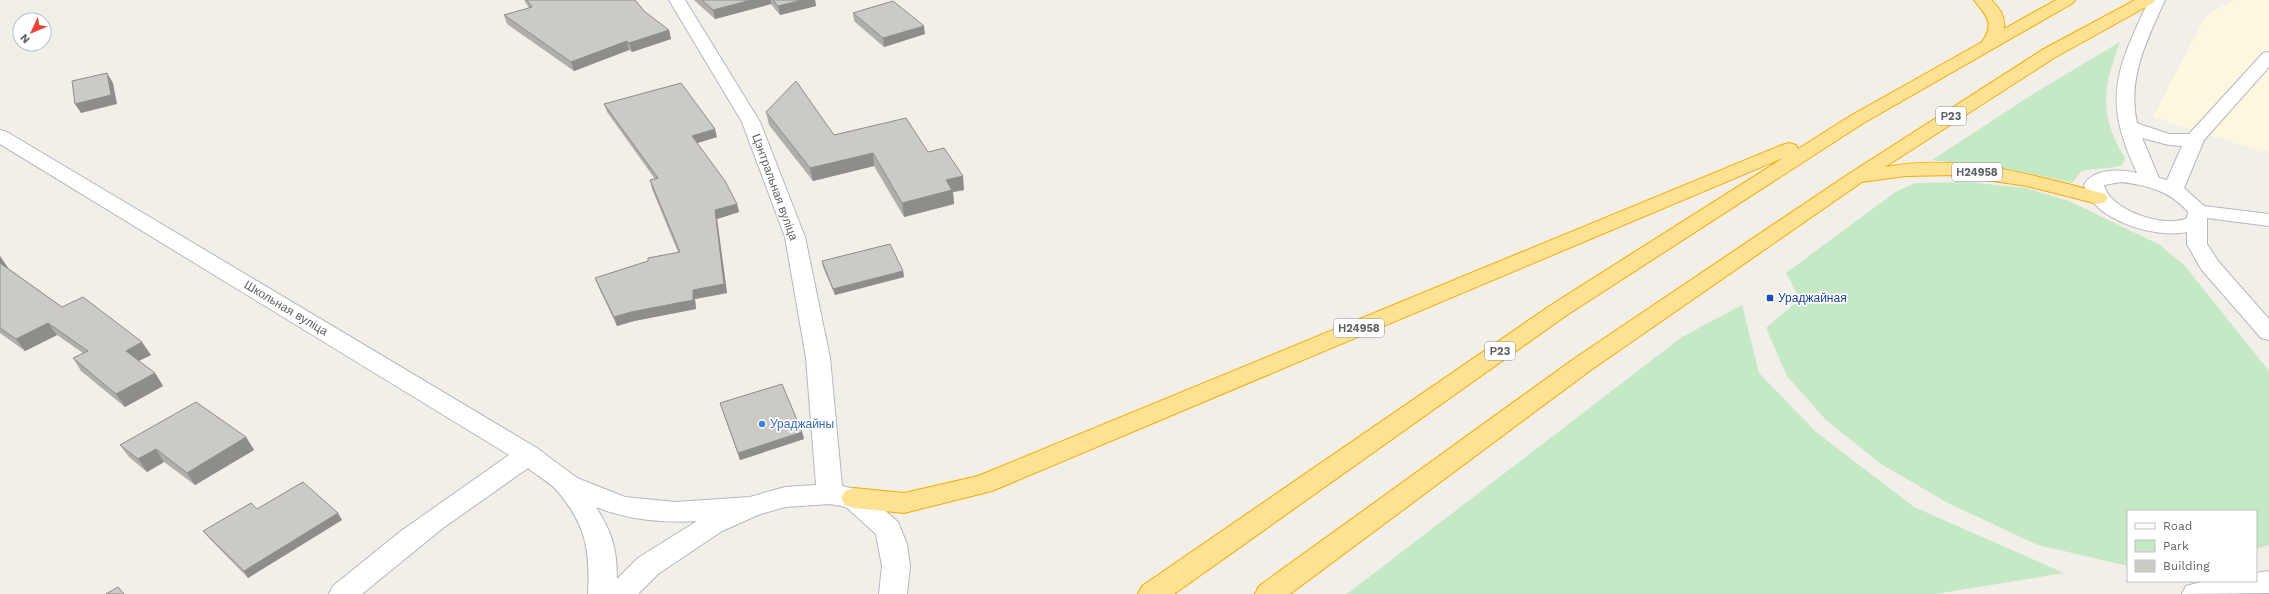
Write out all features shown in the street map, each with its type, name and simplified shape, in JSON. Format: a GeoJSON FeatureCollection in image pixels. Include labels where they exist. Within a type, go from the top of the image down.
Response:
{"type":"FeatureCollection","features":[{"type":"Feature","properties":{"kind":"highway"},"geometry":{"type":"LineString","coordinates":[[1982,0],[1988,4],[1998,25],[1996,34],[1987,46]]}},
{"type":"Feature","properties":{"kind":"highway","name":"Р23"},"geometry":{"type":"LineString","coordinates":[[1152,594],[1559,310],[1856,120],[2067,0]]}},
{"type":"Feature","properties":{"kind":"highway","name":"Р23"},"geometry":{"type":"LineString","coordinates":[[1269,594],[1583,364],[1854,179],[2048,54],[2148,0]]}},
{"type":"Feature","properties":{"kind":"highway","name":"Н24958"},"geometry":{"type":"LineString","coordinates":[[842,496],[904,503],[983,484],[1744,170],[1856,120]]}},
{"type":"Feature","properties":{"kind":"highway","name":"Н24958"},"geometry":{"type":"LineString","coordinates":[[1854,179],[1904,170],[1947,169],[1981,172],[2052,185],[2098,198]]}},
{"type":"Feature","properties":{"kind":"street","name":"Цэнтральная вуліца"},"geometry":{"type":"LineString","coordinates":[[677,0],[751,122],[795,238],[818,358],[826,440],[842,496]]}},
{"type":"Feature","properties":{"kind":"street"},"geometry":{"type":"LineString","coordinates":[[2151,181],[2127,125],[2123,97],[2127,72],[2157,0]]}},
{"type":"Feature","properties":{"kind":"street"},"geometry":{"type":"LineString","coordinates":[[2173,190],[2195,138],[2269,56]]}},
{"type":"Feature","properties":{"kind":"street"},"geometry":{"type":"LineString","coordinates":[[2127,125],[2142,132],[2162,138],[2184,141],[2195,138]]}},
{"type":"Feature","properties":{"kind":"street","name":"Школьная вуліца"},"geometry":{"type":"LineString","coordinates":[[0,136],[528,454],[568,485]]}},
{"type":"Feature","properties":{"kind":"street"},"geometry":{"type":"LineString","coordinates":[[2098,198],[2094,191],[2094,184],[2099,180],[2121,176],[2151,181],[2173,190],[2189,200],[2198,216],[2269,220]]}},
{"type":"Feature","properties":{"kind":"street","name":"Н24958"},"geometry":{"type":"LineString","coordinates":[[2098,198],[2122,215],[2140,222],[2173,239],[2209,264]]}},
{"type":"Feature","properties":{"kind":"street","name":"Н24958"},"geometry":{"type":"LineString","coordinates":[[2140,222],[2175,227],[2188,226],[2198,216]]}},
{"type":"Feature","properties":{"kind":"street","name":"Н24958"},"geometry":{"type":"LineString","coordinates":[[2198,216],[2197,244],[2209,264],[2269,333]]}},
{"type":"Feature","properties":{"kind":"street"},"geometry":{"type":"LineString","coordinates":[[343,594],[382,559],[474,491],[528,454]]}},
{"type":"Feature","properties":{"kind":"street","name":"Н24958"},"geometry":{"type":"LineString","coordinates":[[568,485],[622,506],[675,512],[750,507]]}},
{"type":"Feature","properties":{"kind":"street","name":"Н24958"},"geometry":{"type":"LineString","coordinates":[[568,485],[598,533],[603,566],[602,594]]}},
{"type":"Feature","properties":{"kind":"street"},"geometry":{"type":"LineString","coordinates":[[842,496],[888,529],[894,544],[896,566],[893,594]]}},
{"type":"Feature","properties":{"kind":"street","name":"Н24958"},"geometry":{"type":"LineString","coordinates":[[620,594],[648,566],[680,544],[713,524],[750,507],[786,497],[842,496]]}},
{"type":"Feature","properties":{"kind":"street"},"geometry":{"type":"LineString","coordinates":[[896,566],[909,594]]}},
{"type":"Feature","properties":{"kind":"street"},"geometry":{"type":"LineString","coordinates":[[2196,594],[2269,582]]}},
{"type":"Feature","properties":{"kind":"shaded area"},"geometry":{"type":"Polygon","coordinates":[[[2234,0],[2269,0],[2269,149],[2263,152],[2153,117],[2206,15],[2234,0]]]}},
{"type":"Feature","properties":{"kind":"green space"},"geometry":{"type":"Polygon","coordinates":[[[2120,42],[2110,73],[2106,100],[2110,128],[2125,158],[2122,165],[2081,171],[2072,183],[2029,173],[1932,160],[2033,94],[2120,42]]]}},
{"type":"Feature","properties":{"kind":"green space"},"geometry":{"type":"Polygon","coordinates":[[[1967,182],[2026,188],[2069,201],[2160,245],[2185,266],[2269,371],[2269,545],[2257,549],[2257,510],[2127,510],[2127,566],[2038,545],[1948,503],[1881,464],[1826,420],[1787,376],[1766,328],[1800,299],[1786,273],[1894,193],[1915,183],[1967,182]]]}},
{"type":"Feature","properties":{"kind":"green space"},"geometry":{"type":"Polygon","coordinates":[[[1742,305],[1759,373],[1816,432],[1914,507],[2064,573],[1936,594],[1347,594],[1682,337],[1742,305]]]}},
{"type":"Feature","properties":{"kind":"building"},"geometry":{"type":"Polygon","coordinates":[[[527,0],[635,0],[645,12],[669,30],[629,43],[627,41],[571,62],[504,15],[532,7],[527,0]]]}},
{"type":"Feature","properties":{"kind":"building"},"geometry":{"type":"Polygon","coordinates":[[[702,0],[751,0],[713,10],[702,0]]]}},
{"type":"Feature","properties":{"kind":"building"},"geometry":{"type":"Polygon","coordinates":[[[773,0],[802,0],[778,6],[773,0]]]}},
{"type":"Feature","properties":{"kind":"building"},"geometry":{"type":"Polygon","coordinates":[[[893,1],[924,26],[883,38],[853,13],[893,1]]]}},
{"type":"Feature","properties":{"kind":"building"},"geometry":{"type":"Polygon","coordinates":[[[107,73],[111,95],[75,104],[72,81],[107,73]]]}},
{"type":"Feature","properties":{"kind":"building"},"geometry":{"type":"Polygon","coordinates":[[[796,81],[834,135],[906,118],[928,152],[944,148],[963,176],[946,180],[952,190],[902,203],[873,153],[810,168],[766,112],[796,81]]]}},
{"type":"Feature","properties":{"kind":"building"},"geometry":{"type":"Polygon","coordinates":[[[681,83],[715,129],[692,136],[725,181],[737,204],[715,210],[724,284],[693,290],[693,300],[631,312],[614,317],[595,278],[648,261],[648,258],[680,252],[650,180],[658,178],[604,104],[681,83]]]}},
{"type":"Feature","properties":{"kind":"building"},"geometry":{"type":"Polygon","coordinates":[[[890,244],[903,271],[833,289],[822,261],[890,244]]]}},
{"type":"Feature","properties":{"kind":"building"},"geometry":{"type":"Polygon","coordinates":[[[0,263],[62,307],[83,297],[142,342],[126,351],[155,373],[116,394],[73,358],[88,351],[48,323],[16,339],[0,328],[0,263]]]}},
{"type":"Feature","properties":{"kind":"building","name":"Ураджайны"},"geometry":{"type":"Polygon","coordinates":[[[782,384],[802,432],[738,453],[720,403],[782,384]]]}},
{"type":"Feature","properties":{"kind":"building"},"geometry":{"type":"Polygon","coordinates":[[[196,402],[246,437],[187,473],[156,449],[138,459],[120,445],[196,402]]]}},
{"type":"Feature","properties":{"kind":"building"},"geometry":{"type":"Polygon","coordinates":[[[303,482],[338,513],[244,571],[203,531],[251,503],[257,509],[303,482]]]}},
{"type":"Feature","properties":{"kind":"building"},"geometry":{"type":"Polygon","coordinates":[[[118,587],[124,594],[106,594],[118,587]]]}},
{"type":"Feature","properties":{"kind":"place","name":"Ураджайная"},"geometry":{"type":"Point","coordinates":[1770,298]}},
{"type":"Feature","properties":{"kind":"place","name":"Ураджайны"},"geometry":{"type":"Point","coordinates":[762,424]}}]}
